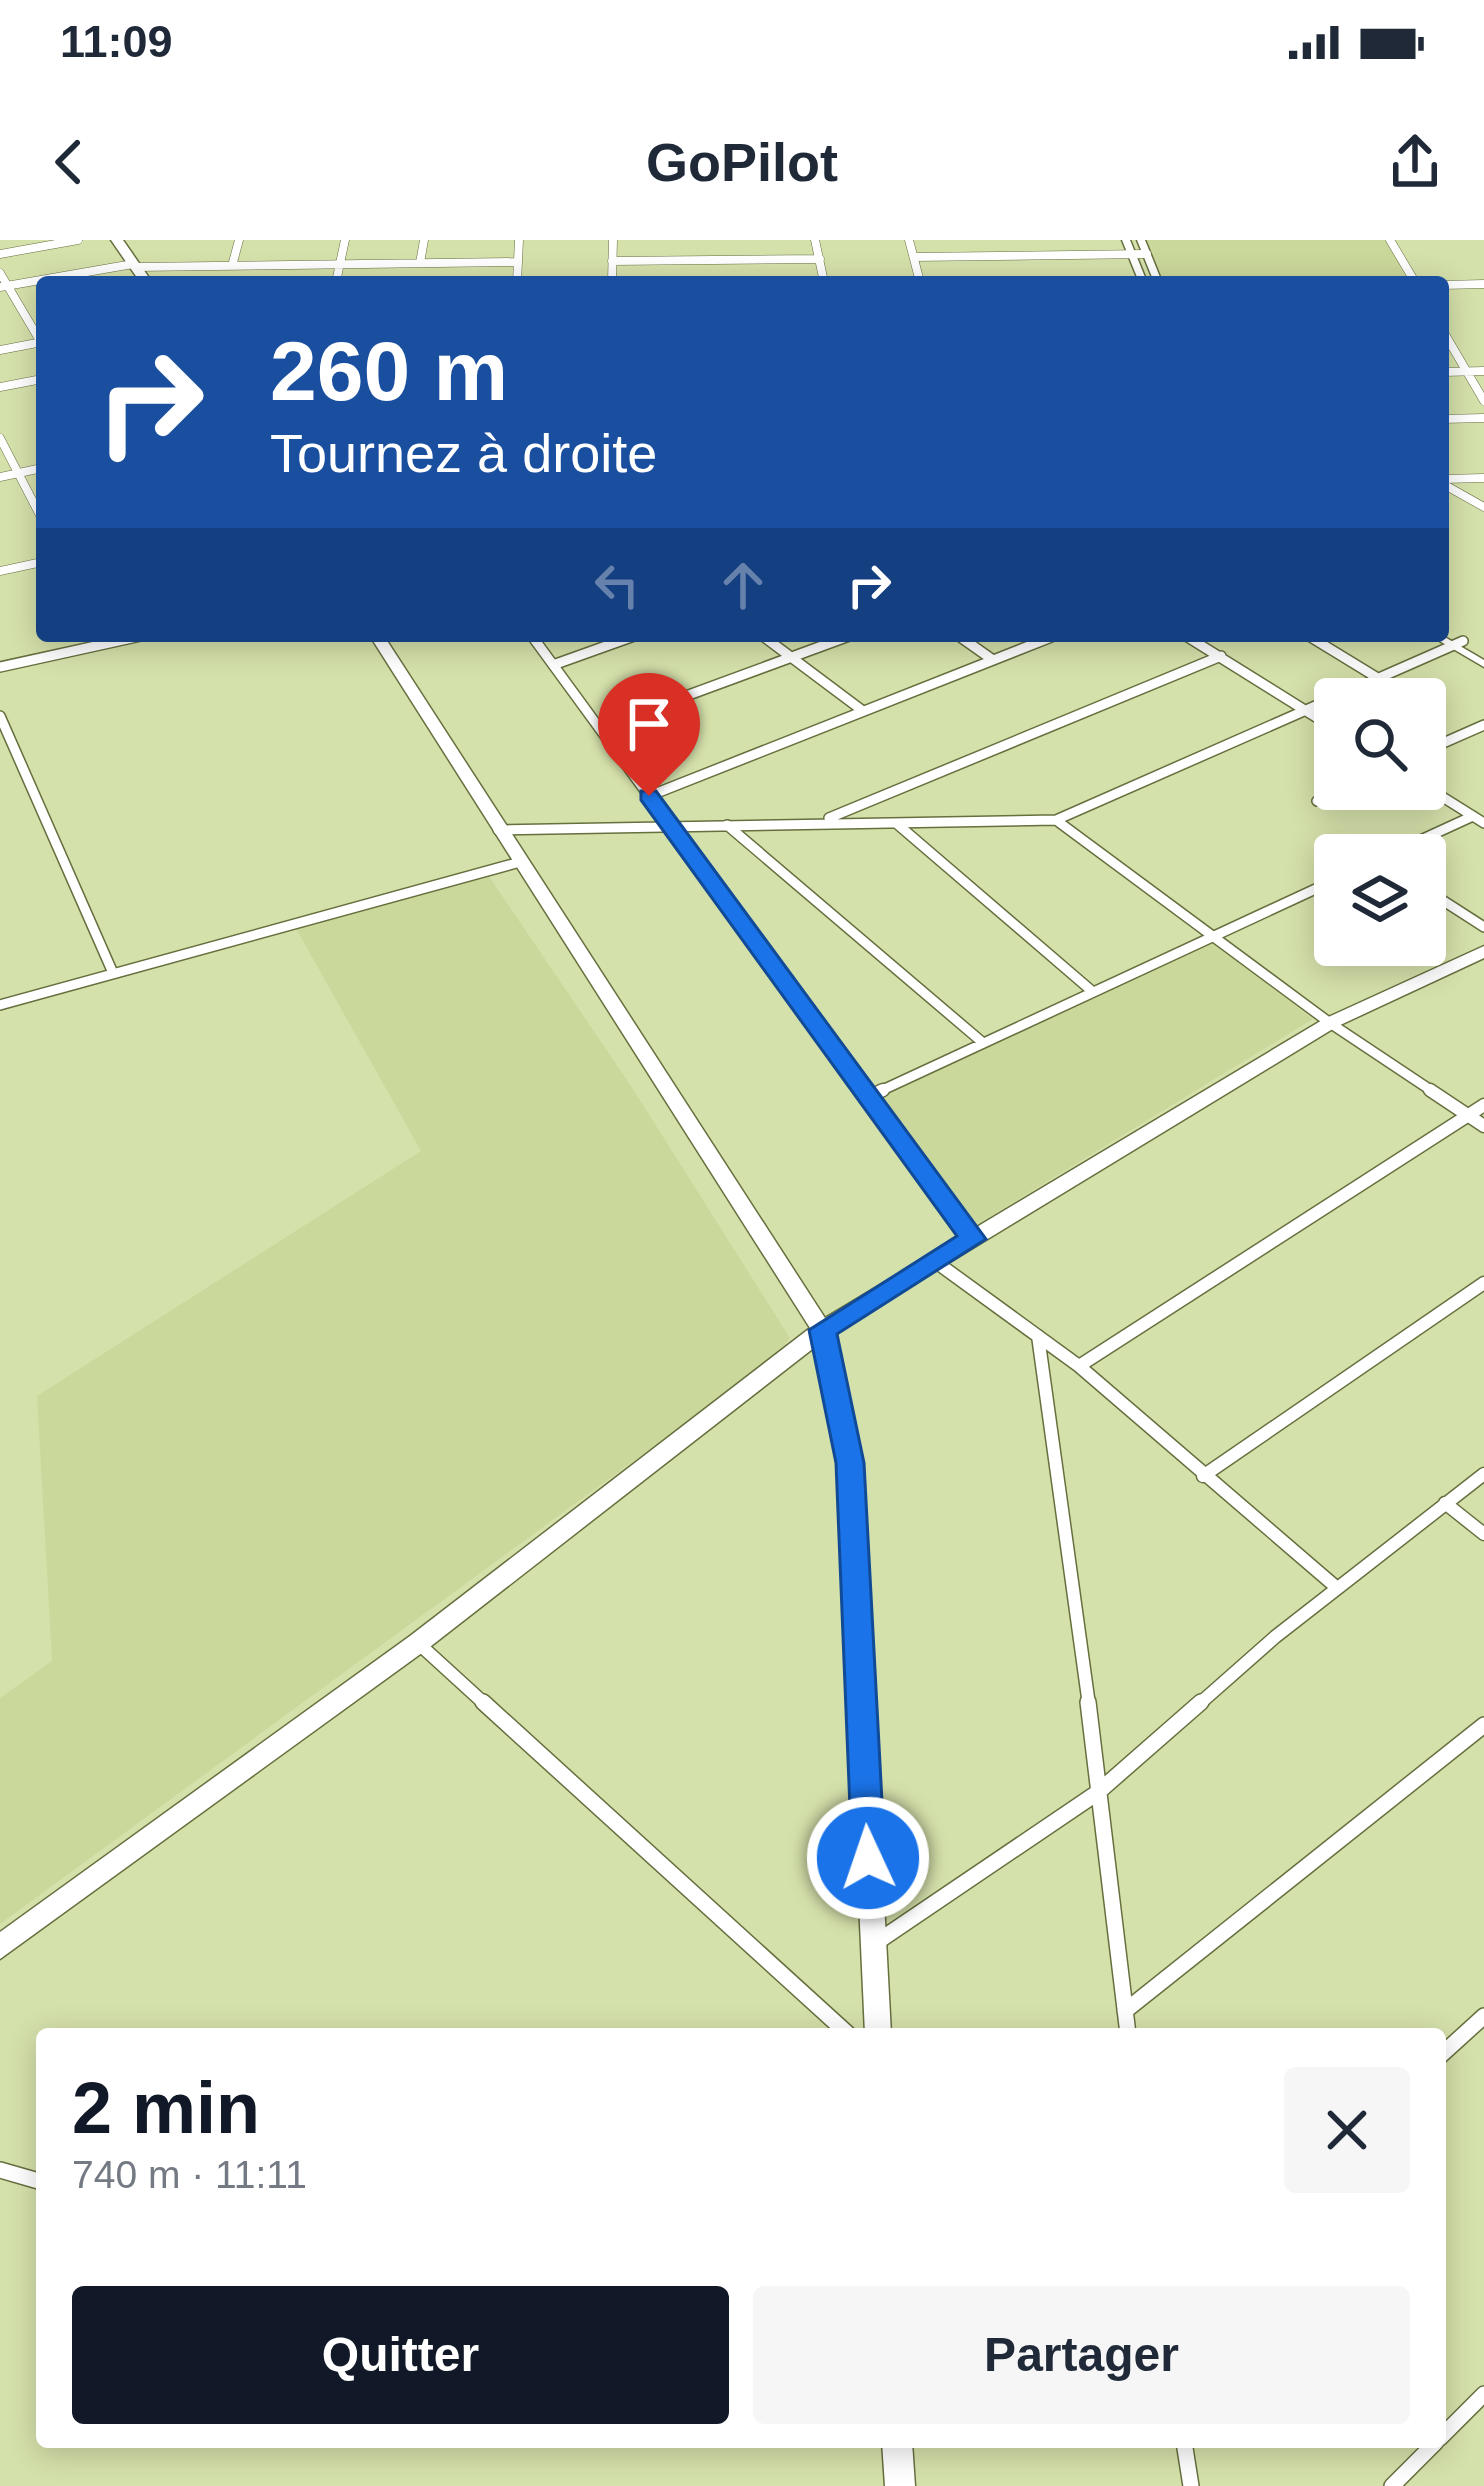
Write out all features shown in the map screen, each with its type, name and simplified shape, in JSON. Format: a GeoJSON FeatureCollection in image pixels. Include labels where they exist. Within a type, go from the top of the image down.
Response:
{"type":"FeatureCollection","features":[{"type":"Feature","properties":{"kind":"main road"},"geometry":{"type":"LineString","coordinates":[[117,240],[142,276]]}},
{"type":"Feature","properties":{"kind":"main road"},"geometry":{"type":"LineString","coordinates":[[380,642],[496,830],[822,1330],[850,1463],[878,2028]]}},
{"type":"Feature","properties":{"kind":"main road"},"geometry":{"type":"LineString","coordinates":[[0,1947],[418,1643],[822,1330],[1330,1022],[1480,958]]}},
{"type":"Feature","properties":{"kind":"main road"},"geometry":{"type":"LineString","coordinates":[[897,2448],[900,2486]]}},
{"type":"Feature","properties":{"kind":"street"},"geometry":{"type":"LineString","coordinates":[[0,254],[78,240]]}},
{"type":"Feature","properties":{"kind":"street"},"geometry":{"type":"LineString","coordinates":[[232,266],[239,240]]}},
{"type":"Feature","properties":{"kind":"street"},"geometry":{"type":"LineString","coordinates":[[337,276],[345,240]]}},
{"type":"Feature","properties":{"kind":"street"},"geometry":{"type":"LineString","coordinates":[[420,263],[424,240]]}},
{"type":"Feature","properties":{"kind":"street"},"geometry":{"type":"LineString","coordinates":[[517,276],[519,240]]}},
{"type":"Feature","properties":{"kind":"street"},"geometry":{"type":"LineString","coordinates":[[612,276],[613,240]]}},
{"type":"Feature","properties":{"kind":"street"},"geometry":{"type":"LineString","coordinates":[[815,240],[823,276]]}},
{"type":"Feature","properties":{"kind":"street"},"geometry":{"type":"LineString","coordinates":[[909,240],[919,276]]}},
{"type":"Feature","properties":{"kind":"street"},"geometry":{"type":"LineString","coordinates":[[1126,240],[1141,276]]}},
{"type":"Feature","properties":{"kind":"street"},"geometry":{"type":"LineString","coordinates":[[1141,240],[1156,276]]}},
{"type":"Feature","properties":{"kind":"street"},"geometry":{"type":"LineString","coordinates":[[1390,240],[1411,276]]}},
{"type":"Feature","properties":{"kind":"street"},"geometry":{"type":"LineString","coordinates":[[914,257],[1147,254]]}},
{"type":"Feature","properties":{"kind":"street"},"geometry":{"type":"LineString","coordinates":[[612,261],[820,259]]}},
{"type":"Feature","properties":{"kind":"street"},"geometry":{"type":"LineString","coordinates":[[69,276],[134,265],[518,262]]}},
{"type":"Feature","properties":{"kind":"street"},"geometry":{"type":"LineString","coordinates":[[0,274],[36,334]]}},
{"type":"Feature","properties":{"kind":"street"},"geometry":{"type":"LineString","coordinates":[[4,287],[36,282]]}},
{"type":"Feature","properties":{"kind":"street"},"geometry":{"type":"LineString","coordinates":[[1449,284],[1484,284]]}},
{"type":"Feature","properties":{"kind":"street"},"geometry":{"type":"LineString","coordinates":[[1449,341],[1484,401]]}},
{"type":"Feature","properties":{"kind":"street"},"geometry":{"type":"LineString","coordinates":[[0,350],[36,344]]}},
{"type":"Feature","properties":{"kind":"street"},"geometry":{"type":"LineString","coordinates":[[1449,372],[1484,371]]}},
{"type":"Feature","properties":{"kind":"street"},"geometry":{"type":"LineString","coordinates":[[0,387],[36,380]]}},
{"type":"Feature","properties":{"kind":"street"},"geometry":{"type":"LineString","coordinates":[[1449,419],[1484,418]]}},
{"type":"Feature","properties":{"kind":"street"},"geometry":{"type":"LineString","coordinates":[[0,438],[36,507]]}},
{"type":"Feature","properties":{"kind":"street"},"geometry":{"type":"LineString","coordinates":[[0,477],[36,470]]}},
{"type":"Feature","properties":{"kind":"street"},"geometry":{"type":"LineString","coordinates":[[1449,481],[1484,478]]}},
{"type":"Feature","properties":{"kind":"street"},"geometry":{"type":"LineString","coordinates":[[1449,486],[1484,507]]}},
{"type":"Feature","properties":{"kind":"street"},"geometry":{"type":"LineString","coordinates":[[0,571],[36,563]]}},
{"type":"Feature","properties":{"kind":"street"},"geometry":{"type":"LineString","coordinates":[[1449,635],[1484,664]]}},
{"type":"Feature","properties":{"kind":"street"},"geometry":{"type":"LineString","coordinates":[[1449,640],[1484,652]]}},
{"type":"Feature","properties":{"kind":"street"},"geometry":{"type":"LineString","coordinates":[[0,668],[95,642]]}},
{"type":"Feature","properties":{"kind":"street"},"geometry":{"type":"LineString","coordinates":[[536,642],[973,1239]]}},
{"type":"Feature","properties":{"kind":"street"},"geometry":{"type":"LineString","coordinates":[[553,665],[617,642]]}},
{"type":"Feature","properties":{"kind":"street"},"geometry":{"type":"LineString","coordinates":[[771,642],[863,712]]}},
{"type":"Feature","properties":{"kind":"street"},"geometry":{"type":"LineString","coordinates":[[599,728],[832,642]]}},
{"type":"Feature","properties":{"kind":"street"},"geometry":{"type":"LineString","coordinates":[[968,642],[993,660]]}},
{"type":"Feature","properties":{"kind":"street"},"geometry":{"type":"LineString","coordinates":[[649,796],[1039,642]]}},
{"type":"Feature","properties":{"kind":"street"},"geometry":{"type":"LineString","coordinates":[[1196,642],[1314,716]]}},
{"type":"Feature","properties":{"kind":"street"},"geometry":{"type":"LineString","coordinates":[[1319,642],[1376,677]]}},
{"type":"Feature","properties":{"kind":"street"},"geometry":{"type":"LineString","coordinates":[[496,830],[1056,820],[1458,643]]}},
{"type":"Feature","properties":{"kind":"street"},"geometry":{"type":"LineString","coordinates":[[819,822],[1221,656]]}},
{"type":"Feature","properties":{"kind":"street"},"geometry":{"type":"LineString","coordinates":[[0,716],[113,973]]}},
{"type":"Feature","properties":{"kind":"street"},"geometry":{"type":"LineString","coordinates":[[1446,742],[1484,725]]}},
{"type":"Feature","properties":{"kind":"street"},"geometry":{"type":"LineString","coordinates":[[1446,799],[1480,820]]}},
{"type":"Feature","properties":{"kind":"street"},"geometry":{"type":"LineString","coordinates":[[1056,820],[1330,1022],[1484,1126]]}},
{"type":"Feature","properties":{"kind":"street"},"geometry":{"type":"LineString","coordinates":[[1443,834],[1480,820]]}},
{"type":"Feature","properties":{"kind":"street"},"geometry":{"type":"LineString","coordinates":[[895,822],[1093,992]]}},
{"type":"Feature","properties":{"kind":"street"},"geometry":{"type":"LineString","coordinates":[[726,825],[982,1042]]}},
{"type":"Feature","properties":{"kind":"street"},"geometry":{"type":"LineString","coordinates":[[0,1005],[520,862]]}},
{"type":"Feature","properties":{"kind":"street"},"geometry":{"type":"LineString","coordinates":[[868,1097],[1314,890]]}},
{"type":"Feature","properties":{"kind":"street"},"geometry":{"type":"LineString","coordinates":[[1446,903],[1484,927]]}},
{"type":"Feature","properties":{"kind":"street"},"geometry":{"type":"LineString","coordinates":[[1079,1366],[1484,1105]]}},
{"type":"Feature","properties":{"kind":"street"},"geometry":{"type":"LineString","coordinates":[[936,1262],[1079,1366],[1336,1587]]}},
{"type":"Feature","properties":{"kind":"street"},"geometry":{"type":"LineString","coordinates":[[1203,1476],[1484,1283]]}},
{"type":"Feature","properties":{"kind":"street"},"geometry":{"type":"LineString","coordinates":[[1038,1336],[1127,2028]]}},
{"type":"Feature","properties":{"kind":"street"},"geometry":{"type":"LineString","coordinates":[[873,1944],[1097,1793],[1336,1587],[1484,1474]]}},
{"type":"Feature","properties":{"kind":"street"},"geometry":{"type":"LineString","coordinates":[[1445,1504],[1484,1534]]}},
{"type":"Feature","properties":{"kind":"street"},"geometry":{"type":"LineString","coordinates":[[418,1643],[841,2028]]}},
{"type":"Feature","properties":{"kind":"street"},"geometry":{"type":"LineString","coordinates":[[1126,2011],[1484,1726]]}},
{"type":"Feature","properties":{"kind":"street"},"geometry":{"type":"LineString","coordinates":[[1446,2051],[1484,2016]]}},
{"type":"Feature","properties":{"kind":"street"},"geometry":{"type":"LineString","coordinates":[[0,2170],[36,2180]]}},
{"type":"Feature","properties":{"kind":"street"},"geometry":{"type":"LineString","coordinates":[[1446,2432],[1484,2394]]}},
{"type":"Feature","properties":{"kind":"street"},"geometry":{"type":"LineString","coordinates":[[1185,2448],[1191,2486]]}},
{"type":"Feature","properties":{"kind":"street"},"geometry":{"type":"LineString","coordinates":[[1392,2486],[1430,2448]]}},
{"type":"Feature","properties":{"kind":"shaded area"},"geometry":{"type":"Polygon","coordinates":[[[1145,240],[1388,240],[1408,276],[1160,276],[1145,240]]]}},
{"type":"Feature","properties":{"kind":"shaded area"},"geometry":{"type":"Polygon","coordinates":[[[486,872],[631,1086],[790,1338],[773,1359],[0,1924],[0,1698],[52,1661],[37,1396],[421,1151],[294,925],[486,872]]]}},
{"type":"Feature","properties":{"kind":"shaded area"},"geometry":{"type":"Polygon","coordinates":[[[1208,939],[1313,1019],[976,1225],[872,1100],[1208,939]]]}},
{"type":"Feature","properties":{"kind":"route"},"geometry":{"type":"LineString","coordinates":[[649,796],[973,1239],[822,1330],[850,1463],[868,1858]]}}]}
